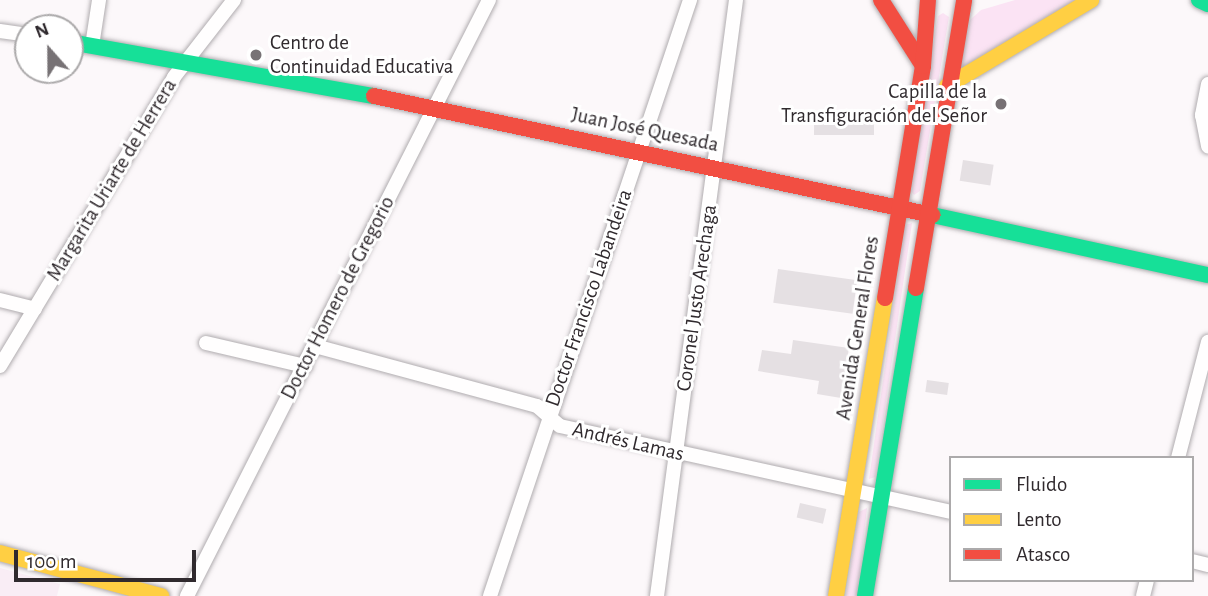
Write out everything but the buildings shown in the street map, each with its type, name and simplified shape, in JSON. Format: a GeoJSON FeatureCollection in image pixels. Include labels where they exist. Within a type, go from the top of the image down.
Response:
{"type":"FeatureCollection","features":[{"type":"Feature","properties":{"kind":"main road"},"geometry":{"type":"LineString","coordinates":[[881,0],[923,66]]}},
{"type":"Feature","properties":{"kind":"main road","name":"Avenida General Flores"},"geometry":{"type":"LineString","coordinates":[[836,596],[923,66],[928,0]]}},
{"type":"Feature","properties":{"kind":"main road"},"geometry":{"type":"LineString","coordinates":[[865,596],[947,86],[964,0]]}},
{"type":"Feature","properties":{"kind":"main road"},"geometry":{"type":"LineString","coordinates":[[947,86],[1091,0]]}},
{"type":"Feature","properties":{"kind":"main road"},"geometry":{"type":"LineString","coordinates":[[1199,0],[1208,4]]}},
{"type":"Feature","properties":{"kind":"main road","name":"Juan José Quesada"},"geometry":{"type":"LineString","coordinates":[[84,45],[434,107],[714,165],[927,215],[1208,275]]}},
{"type":"Feature","properties":{"kind":"main road"},"geometry":{"type":"LineString","coordinates":[[0,553],[162,596]]}},
{"type":"Feature","properties":{"kind":"street"},"geometry":{"type":"LineString","coordinates":[[92,46],[99,0]]}},
{"type":"Feature","properties":{"kind":"street","name":"Margarita Uriarte de Herrera"},"geometry":{"type":"LineString","coordinates":[[0,366],[185,63],[234,0]]}},
{"type":"Feature","properties":{"kind":"street","name":"Doctor Homero de Gregorio"},"geometry":{"type":"LineString","coordinates":[[187,596],[489,0]]}},
{"type":"Feature","properties":{"kind":"street","name":"Doctor Francisco Labandeira"},"geometry":{"type":"LineString","coordinates":[[490,596],[690,0]]}},
{"type":"Feature","properties":{"kind":"street","name":"Coronel Justo Arechaga"},"geometry":{"type":"LineString","coordinates":[[657,596],[736,0]]}},
{"type":"Feature","properties":{"kind":"street"},"geometry":{"type":"LineString","coordinates":[[1208,84],[1202,115],[1208,146]]}},
{"type":"Feature","properties":{"kind":"street"},"geometry":{"type":"LineString","coordinates":[[0,300],[35,309]]}},
{"type":"Feature","properties":{"kind":"street"},"geometry":{"type":"LineString","coordinates":[[1179,456],[1206,360],[1208,342]]}},
{"type":"Feature","properties":{"kind":"street"},"geometry":{"type":"LineString","coordinates":[[206,343],[304,366]]}},
{"type":"Feature","properties":{"kind":"street","name":"Andrés Lamas"},"geometry":{"type":"LineString","coordinates":[[315,346],[537,406],[560,426],[676,454],[949,512]]}},
{"type":"Feature","properties":{"kind":"shaded area"},"geometry":{"type":"Polygon","coordinates":[[[1015,0],[1080,0],[965,72],[960,64],[970,20],[981,10],[1015,0]]]}},
{"type":"Feature","properties":{"kind":"shaded area"},"geometry":{"type":"Polygon","coordinates":[[[943,13],[949,17],[920,191],[914,195],[909,188],[938,16],[943,13]]]}},
{"type":"Feature","properties":{"kind":"shaded area"},"geometry":{"type":"Polygon","coordinates":[[[912,223],[875,477],[869,479],[905,225],[912,223]]]}},
{"type":"Feature","properties":{"kind":"shaded area"},"geometry":{"type":"Polygon","coordinates":[[[867,508],[857,596],[846,596],[859,512],[867,508]]]}},
{"type":"Feature","properties":{"kind":"shaded area"},"geometry":{"type":"Polygon","coordinates":[[[0,568],[60,584],[57,596],[0,596],[0,568]]]}},
{"type":"Feature","properties":{"kind":"traffic: fast"},"geometry":{"type":"LineString","coordinates":[[1199,0],[1208,4]]}},
{"type":"Feature","properties":{"kind":"traffic: fast"},"geometry":{"type":"LineString","coordinates":[[84,44],[374,96]]}},
{"type":"Feature","properties":{"kind":"traffic: fast"},"geometry":{"type":"LineString","coordinates":[[932,215],[1208,275]]}},
{"type":"Feature","properties":{"kind":"traffic: fast"},"geometry":{"type":"LineString","coordinates":[[865,596],[916,288]]}},
{"type":"Feature","properties":{"kind":"traffic: slow"},"geometry":{"type":"LineString","coordinates":[[947,86],[1091,0]]}},
{"type":"Feature","properties":{"kind":"traffic: slow"},"geometry":{"type":"LineString","coordinates":[[836,596],[885,298]]}},
{"type":"Feature","properties":{"kind":"traffic: slow"},"geometry":{"type":"LineString","coordinates":[[0,553],[161,596]]}},
{"type":"Feature","properties":{"kind":"traffic: jam"},"geometry":{"type":"LineString","coordinates":[[881,0],[923,66]]}},
{"type":"Feature","properties":{"kind":"traffic: jam"},"geometry":{"type":"LineString","coordinates":[[885,298],[923,66],[928,0]]}},
{"type":"Feature","properties":{"kind":"traffic: jam"},"geometry":{"type":"LineString","coordinates":[[916,288],[964,0]]}},
{"type":"Feature","properties":{"kind":"traffic: jam"},"geometry":{"type":"LineString","coordinates":[[374,96],[932,215]]}},
{"type":"Feature","properties":{"kind":"place","name":"Centro de Continuidad Educativa"},"geometry":{"type":"Point","coordinates":[256,55]}},
{"type":"Feature","properties":{"kind":"place","name":"Capilla de la Transfiguración del Señor"},"geometry":{"type":"Point","coordinates":[1001,104]}}]}
